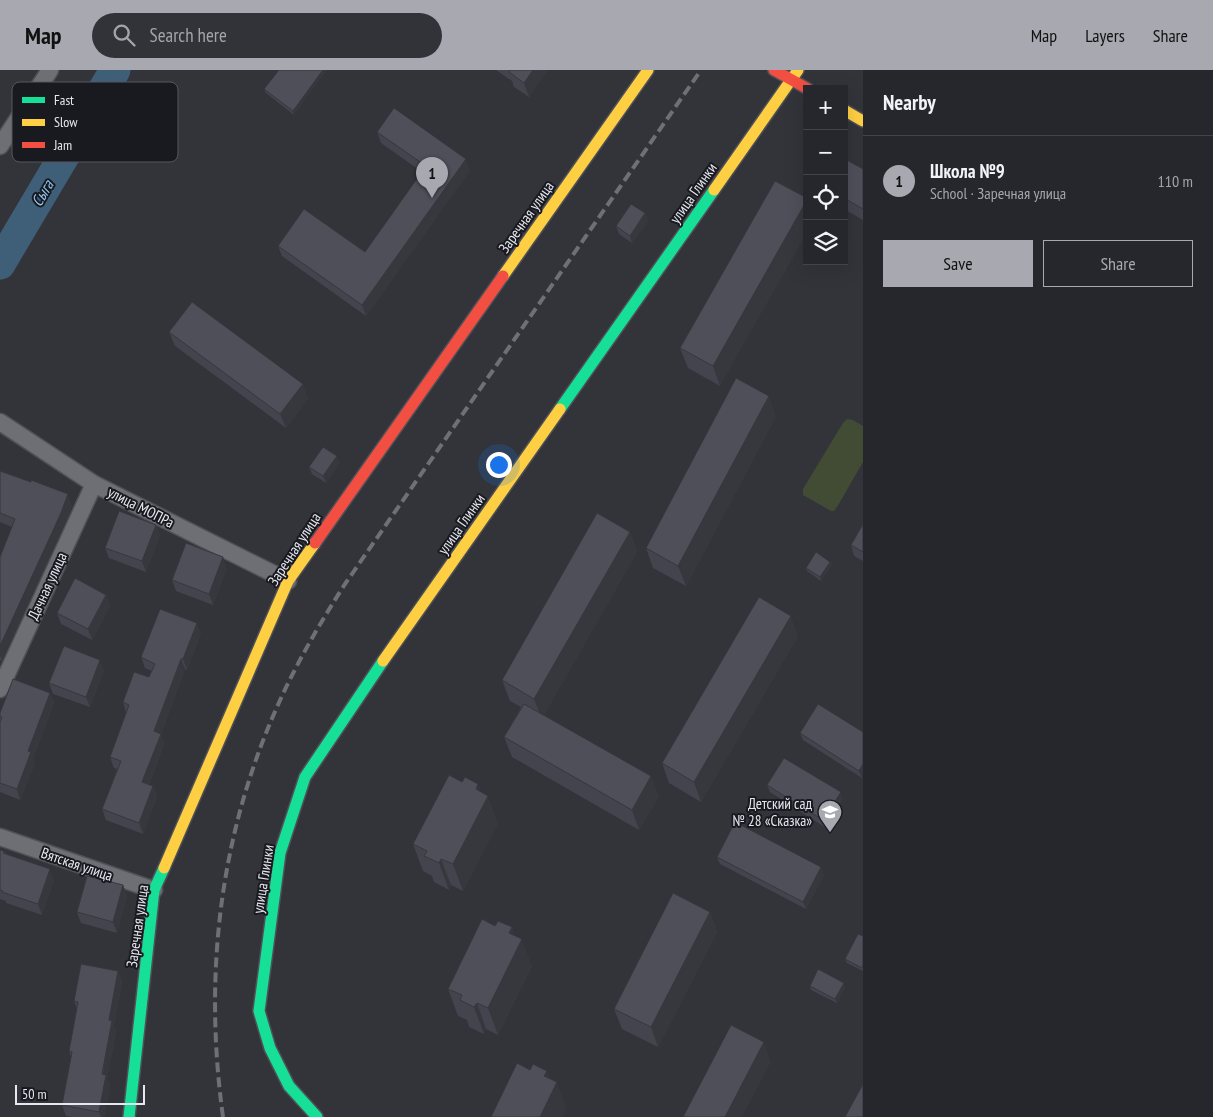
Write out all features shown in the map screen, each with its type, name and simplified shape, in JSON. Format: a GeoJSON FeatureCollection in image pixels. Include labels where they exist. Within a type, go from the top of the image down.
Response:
{"type":"FeatureCollection","features":[{"type":"Feature","properties":{"kind":"main road","name":"Заречная улица"},"geometry":{"type":"LineString","coordinates":[[129,1117],[154,890],[288,581],[648,70]]}},
{"type":"Feature","properties":{"kind":"main road"},"geometry":{"type":"LineString","coordinates":[[774,70],[794,75],[804,85]]}},
{"type":"Feature","properties":{"kind":"main road","name":"улица Глинки"},"geometry":{"type":"LineString","coordinates":[[317,1117],[289,1086],[270,1048],[259,1011],[280,853],[305,777],[364,688],[794,75]]}},
{"type":"Feature","properties":{"kind":"main road"},"geometry":{"type":"LineString","coordinates":[[848,112],[863,121]]}},
{"type":"Feature","properties":{"kind":"street"},"geometry":{"type":"LineString","coordinates":[[42,82],[50,70]]}},
{"type":"Feature","properties":{"kind":"street"},"geometry":{"type":"LineString","coordinates":[[0,146],[12,128]]}},
{"type":"Feature","properties":{"kind":"street","name":"улица МОПРа"},"geometry":{"type":"LineString","coordinates":[[0,422],[94,484],[288,581]]}},
{"type":"Feature","properties":{"kind":"street","name":"Дачная улица"},"geometry":{"type":"LineString","coordinates":[[0,689],[94,484]]}},
{"type":"Feature","properties":{"kind":"street","name":"Вятская улица"},"geometry":{"type":"LineString","coordinates":[[0,837],[154,890]]}},
{"type":"Feature","properties":{"kind":"green space"},"geometry":{"type":"Polygon","coordinates":[[[847,419],[863,426],[863,462],[837,507],[834,511],[831,511],[803,495],[803,489],[847,419]]]}},
{"type":"Feature","properties":{"kind":"building"},"geometry":{"type":"Polygon","coordinates":[[[279,70],[323,70],[293,111],[264,89],[279,70]]]}},
{"type":"Feature","properties":{"kind":"building"},"geometry":{"type":"Polygon","coordinates":[[[511,70],[533,70],[524,83],[509,72],[511,70]]]}},
{"type":"Feature","properties":{"kind":"building"},"geometry":{"type":"Polygon","coordinates":[[[394,108],[466,159],[362,305],[278,246],[304,209],[365,252],[426,166],[377,132],[394,108]]]}},
{"type":"Feature","properties":{"kind":"building"},"geometry":{"type":"Polygon","coordinates":[[[848,161],[863,169],[863,209],[848,200],[848,161]]]}},
{"type":"Feature","properties":{"kind":"building"},"geometry":{"type":"Polygon","coordinates":[[[775,181],[803,196],[803,207],[713,366],[680,348],[775,181]]]}},
{"type":"Feature","properties":{"kind":"building"},"geometry":{"type":"Polygon","coordinates":[[[631,204],[645,213],[630,236],[616,226],[631,204]]]}},
{"type":"Feature","properties":{"kind":"building"},"geometry":{"type":"Polygon","coordinates":[[[192,302],[303,384],[280,414],[169,332],[192,302]]]}},
{"type":"Feature","properties":{"kind":"building"},"geometry":{"type":"Polygon","coordinates":[[[736,378],[769,396],[678,566],[646,548],[736,378]]]}},
{"type":"Feature","properties":{"kind":"building"},"geometry":{"type":"Polygon","coordinates":[[[323,447],[337,456],[323,476],[309,467],[323,447]]]}},
{"type":"Feature","properties":{"kind":"building"},"geometry":{"type":"Polygon","coordinates":[[[0,471],[68,494],[0,646],[0,557],[15,519],[0,513],[0,471]]]}},
{"type":"Feature","properties":{"kind":"building"},"geometry":{"type":"Polygon","coordinates":[[[119,511],[156,525],[142,561],[105,548],[119,511]]]}},
{"type":"Feature","properties":{"kind":"building"},"geometry":{"type":"Polygon","coordinates":[[[597,513],[630,532],[534,699],[502,680],[597,513]]]}},
{"type":"Feature","properties":{"kind":"building"},"geometry":{"type":"Polygon","coordinates":[[[863,524],[863,552],[851,545],[863,524]]]}},
{"type":"Feature","properties":{"kind":"building"},"geometry":{"type":"Polygon","coordinates":[[[186,543],[223,557],[209,594],[172,580],[186,543]]]}},
{"type":"Feature","properties":{"kind":"building"},"geometry":{"type":"Polygon","coordinates":[[[816,552],[830,562],[820,577],[806,568],[816,552]]]}},
{"type":"Feature","properties":{"kind":"building"},"geometry":{"type":"Polygon","coordinates":[[[75,578],[106,595],[88,629],[57,613],[75,578]]]}},
{"type":"Feature","properties":{"kind":"building"},"geometry":{"type":"Polygon","coordinates":[[[759,597],[791,616],[694,782],[662,763],[759,597]]]}},
{"type":"Feature","properties":{"kind":"building"},"geometry":{"type":"Polygon","coordinates":[[[160,609],[197,623],[183,659],[181,659],[154,731],[161,734],[142,782],[153,786],[139,823],[102,809],[121,761],[110,757],[129,705],[123,702],[134,672],[149,677],[155,664],[141,657],[160,609]]]}},
{"type":"Feature","properties":{"kind":"building"},"geometry":{"type":"Polygon","coordinates":[[[64,646],[100,660],[86,697],[49,683],[64,646]]]}},
{"type":"Feature","properties":{"kind":"building"},"geometry":{"type":"Polygon","coordinates":[[[13,679],[50,693],[28,751],[31,752],[17,789],[0,783],[0,722],[2,717],[0,713],[13,679]]]}},
{"type":"Feature","properties":{"kind":"building"},"geometry":{"type":"Polygon","coordinates":[[[524,704],[651,776],[632,810],[504,737],[524,704]]]}},
{"type":"Feature","properties":{"kind":"building"},"geometry":{"type":"Polygon","coordinates":[[[818,704],[863,732],[863,764],[859,771],[800,733],[818,704]]]}},
{"type":"Feature","properties":{"kind":"building"},"geometry":{"type":"Polygon","coordinates":[[[784,758],[841,792],[823,820],[767,785],[784,758]]]}},
{"type":"Feature","properties":{"kind":"building"},"geometry":{"type":"Polygon","coordinates":[[[449,775],[462,782],[465,777],[478,784],[476,789],[488,796],[453,864],[441,859],[439,863],[424,856],[427,851],[413,844],[449,775]]]}},
{"type":"Feature","properties":{"kind":"building"},"geometry":{"type":"Polygon","coordinates":[[[735,822],[821,867],[803,902],[717,857],[735,822]]]}},
{"type":"Feature","properties":{"kind":"building"},"geometry":{"type":"Polygon","coordinates":[[[0,850],[4,851],[3,853],[50,869],[38,904],[0,890],[0,850]]]}},
{"type":"Feature","properties":{"kind":"building"},"geometry":{"type":"Polygon","coordinates":[[[87,876],[123,885],[113,922],[77,912],[87,876]]]}},
{"type":"Feature","properties":{"kind":"building"},"geometry":{"type":"Polygon","coordinates":[[[673,893],[710,912],[651,1027],[614,1009],[673,893]]]}},
{"type":"Feature","properties":{"kind":"building"},"geometry":{"type":"Polygon","coordinates":[[[482,919],[495,926],[498,921],[512,927],[509,933],[522,939],[488,1008],[477,1003],[474,1007],[460,1000],[462,995],[448,989],[482,919]]]}},
{"type":"Feature","properties":{"kind":"building"},"geometry":{"type":"Polygon","coordinates":[[[858,934],[863,936],[862,968],[845,959],[858,934]]]}},
{"type":"Feature","properties":{"kind":"building"},"geometry":{"type":"Polygon","coordinates":[[[81,964],[118,971],[109,1020],[112,1021],[102,1074],[106,1075],[99,1112],[62,1105],[72,1052],[69,1051],[78,1002],[74,1001],[81,964]]]}},
{"type":"Feature","properties":{"kind":"building"},"geometry":{"type":"Polygon","coordinates":[[[818,969],[844,983],[835,999],[810,986],[818,969]]]}},
{"type":"Feature","properties":{"kind":"building"},"geometry":{"type":"Polygon","coordinates":[[[731,1025],[764,1042],[725,1117],[683,1117],[731,1025]]]}},
{"type":"Feature","properties":{"kind":"building"},"geometry":{"type":"Polygon","coordinates":[[[517,1063],[530,1070],[533,1064],[547,1071],[544,1076],[557,1082],[540,1117],[491,1117],[517,1063]]]}},
{"type":"Feature","properties":{"kind":"building"},"geometry":{"type":"Polygon","coordinates":[[[863,1084],[863,1117],[845,1117],[863,1084]]]}},
{"type":"Feature","properties":{"kind":"waterway","name":"Сыга"},"geometry":{"type":"LineString","coordinates":[[108,82],[115,70]]}},
{"type":"Feature","properties":{"kind":"waterway","name":"Сыга"},"geometry":{"type":"LineString","coordinates":[[0,264],[60,162]]}},
{"type":"Feature","properties":{"kind":"railway"},"geometry":{"type":"LineString","coordinates":[[223,1117],[217,1063],[215,1009],[217,955],[222,902],[231,849],[244,798],[261,746],[282,696],[296,667],[345,584],[701,70]]}},
{"type":"Feature","properties":{"kind":"traffic: fast"},"geometry":{"type":"LineString","coordinates":[[560,409],[714,190]]}},
{"type":"Feature","properties":{"kind":"traffic: fast"},"geometry":{"type":"LineString","coordinates":[[317,1117],[289,1086],[270,1048],[259,1011],[280,853],[305,777],[383,661]]}},
{"type":"Feature","properties":{"kind":"traffic: fast"},"geometry":{"type":"LineString","coordinates":[[129,1117],[154,890],[164,868]]}},
{"type":"Feature","properties":{"kind":"traffic: slow"},"geometry":{"type":"LineString","coordinates":[[503,276],[648,70]]}},
{"type":"Feature","properties":{"kind":"traffic: slow"},"geometry":{"type":"LineString","coordinates":[[714,190],[798,70]]}},
{"type":"Feature","properties":{"kind":"traffic: slow"},"geometry":{"type":"LineString","coordinates":[[848,112],[863,121]]}},
{"type":"Feature","properties":{"kind":"traffic: slow"},"geometry":{"type":"LineString","coordinates":[[383,661],[560,409]]}},
{"type":"Feature","properties":{"kind":"traffic: slow"},"geometry":{"type":"LineString","coordinates":[[164,868],[288,581],[315,543]]}},
{"type":"Feature","properties":{"kind":"traffic: jam"},"geometry":{"type":"LineString","coordinates":[[774,70],[803,86]]}},
{"type":"Feature","properties":{"kind":"traffic: jam"},"geometry":{"type":"LineString","coordinates":[[315,543],[503,276]]}},
{"type":"Feature","properties":{"kind":"place","name":"Школа №9"},"geometry":{"type":"Point","coordinates":[432,198]}},
{"type":"Feature","properties":{"kind":"place","name":"Детский сад № 28 «Сказка»"},"geometry":{"type":"Point","coordinates":[830,833]}}]}
